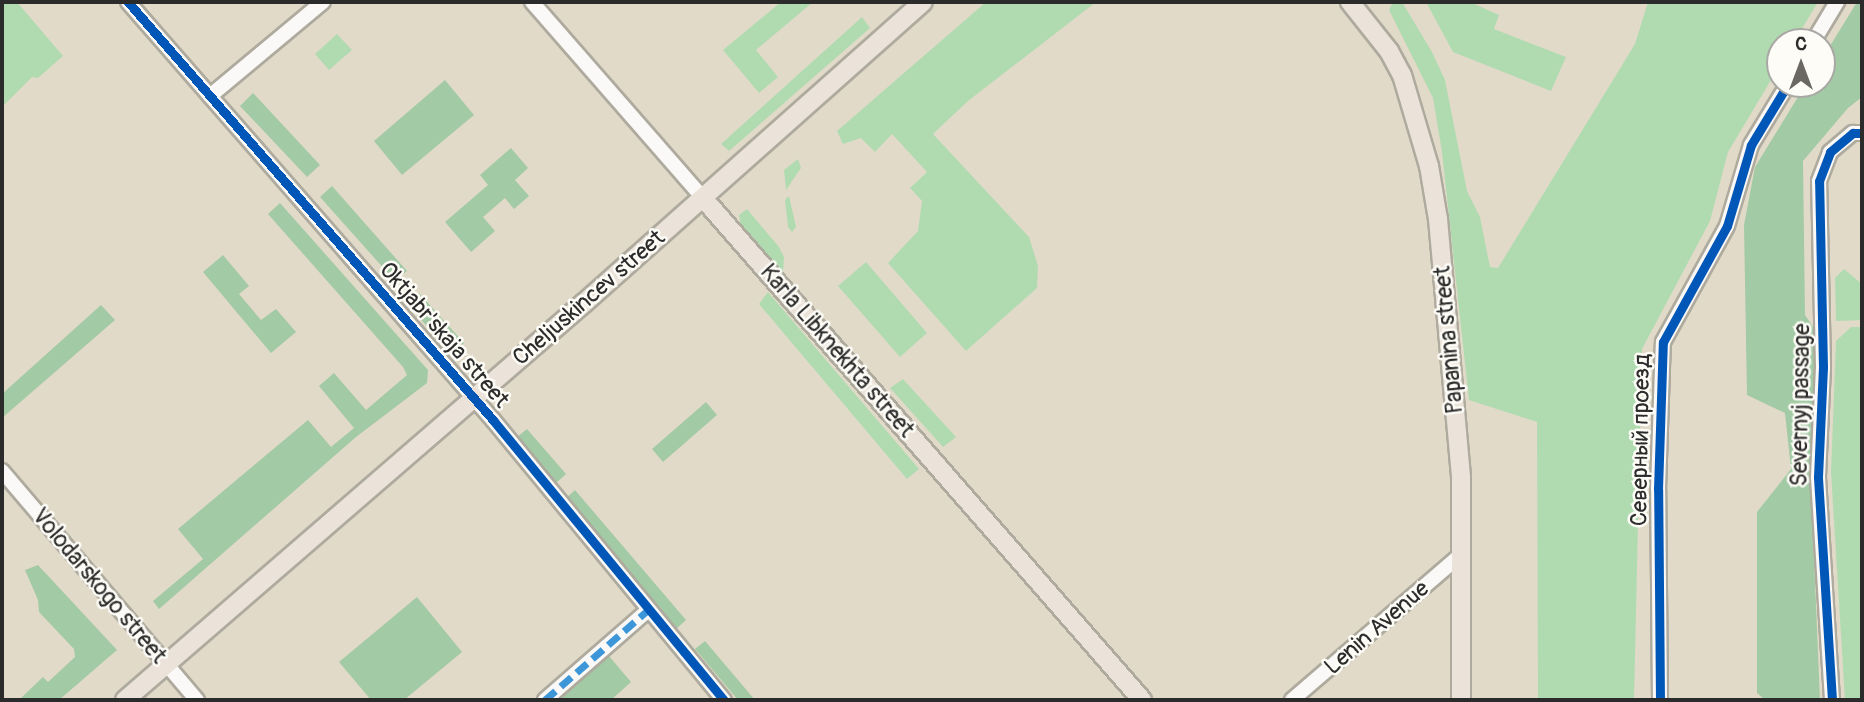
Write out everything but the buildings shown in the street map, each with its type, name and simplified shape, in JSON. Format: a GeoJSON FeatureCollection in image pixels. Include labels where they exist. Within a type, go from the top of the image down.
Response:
{"type":"FeatureCollection","features":[{"type":"Feature","properties":{"kind":"main road","name":"Cheljuskincev street"},"geometry":{"type":"LineString","coordinates":[[125,700],[703,198],[923,2]]}},
{"type":"Feature","properties":{"kind":"main road","name":"Papanina street"},"geometry":{"type":"LineString","coordinates":[[1350,2],[1389,51],[1402,75],[1429,166],[1438,219],[1459,449],[1462,554],[1461,700]]}},
{"type":"Feature","properties":{"kind":"main road","name":"Karla Libknekhta street"},"geometry":{"type":"LineString","coordinates":[[703,198],[1142,700]]}},
{"type":"Feature","properties":{"kind":"street","name":"Oktjabr'skaja street"},"geometry":{"type":"LineString","coordinates":[[128,2],[474,398],[724,700]]}},
{"type":"Feature","properties":{"kind":"street"},"geometry":{"type":"LineString","coordinates":[[210,96],[323,2]]}},
{"type":"Feature","properties":{"kind":"street","name":"Karla Libknekhta street"},"geometry":{"type":"LineString","coordinates":[[532,2],[703,198]]}},
{"type":"Feature","properties":{"kind":"street"},"geometry":{"type":"LineString","coordinates":[[1822,28],[1838,2]]}},
{"type":"Feature","properties":{"kind":"street","name":"Северный проезд"},"geometry":{"type":"LineString","coordinates":[[1660,700],[1658,489],[1663,342],[1727,226],[1751,145],[1780,98]]}},
{"type":"Feature","properties":{"kind":"street","name":"Severnyj passage"},"geometry":{"type":"LineString","coordinates":[[1832,700],[1818,477],[1823,367],[1819,181],[1830,152],[1853,133],[1862,133]]}},
{"type":"Feature","properties":{"kind":"street","name":"Volodarskogo street"},"geometry":{"type":"LineString","coordinates":[[2,471],[197,700]]}},
{"type":"Feature","properties":{"kind":"street","name":"Lenin Avenue"},"geometry":{"type":"LineString","coordinates":[[1292,700],[1462,554]]}},
{"type":"Feature","properties":{"kind":"street"},"geometry":{"type":"LineString","coordinates":[[545,700],[648,610]]}},
{"type":"Feature","properties":{"kind":"green space"},"geometry":{"type":"Polygon","coordinates":[[[2,2],[17,2],[63,56],[38,78],[32,77],[2,107],[2,2]]]}},
{"type":"Feature","properties":{"kind":"green space"},"geometry":{"type":"Polygon","coordinates":[[[781,2],[813,2],[756,50],[778,77],[759,93],[723,50],[781,2]]]}},
{"type":"Feature","properties":{"kind":"green space"},"geometry":{"type":"Polygon","coordinates":[[[986,2],[1096,2],[968,101],[933,134],[1029,237],[1038,266],[1037,288],[966,351],[888,263],[918,231],[922,201],[910,188],[927,172],[892,134],[875,152],[861,138],[843,144],[837,131],[986,2]]]}},
{"type":"Feature","properties":{"kind":"green space"},"geometry":{"type":"Polygon","coordinates":[[[1393,2],[1402,2],[1432,52],[1445,80],[1467,191],[1480,217],[1490,267],[1498,268],[1635,44],[1648,2],[1818,2],[1802,28],[1766,28],[1766,88],[1728,152],[1710,221],[1642,349],[1634,700],[1538,700],[1537,422],[1469,400],[1442,152],[1433,98],[1389,10],[1393,2]]]}},
{"type":"Feature","properties":{"kind":"green space"},"geometry":{"type":"Polygon","coordinates":[[[1426,2],[1470,2],[1499,15],[1494,29],[1566,57],[1551,91],[1453,52],[1426,2]]]}},
{"type":"Feature","properties":{"kind":"green space"},"geometry":{"type":"Polygon","coordinates":[[[1857,2],[1862,2],[1862,97],[1848,108],[1803,161],[1805,315],[1817,333],[1810,461],[1820,700],[1765,700],[1757,693],[1757,512],[1791,469],[1785,413],[1747,395],[1744,225],[1755,167],[1797,98],[1836,98],[1836,36],[1857,2]]]}},
{"type":"Feature","properties":{"kind":"green space"},"geometry":{"type":"Polygon","coordinates":[[[862,17],[870,28],[729,151],[721,144],[862,17]]]}},
{"type":"Feature","properties":{"kind":"green space"},"geometry":{"type":"Polygon","coordinates":[[[337,34],[352,50],[329,70],[315,54],[337,34]]]}},
{"type":"Feature","properties":{"kind":"green space"},"geometry":{"type":"Polygon","coordinates":[[[445,80],[474,115],[402,175],[374,141],[445,80]]]}},
{"type":"Feature","properties":{"kind":"green space"},"geometry":{"type":"Polygon","coordinates":[[[253,93],[320,165],[307,177],[240,106],[253,93]]]}},
{"type":"Feature","properties":{"kind":"green space"},"geometry":{"type":"Polygon","coordinates":[[[511,148],[528,168],[515,180],[529,196],[514,209],[505,198],[483,217],[495,231],[471,252],[445,222],[488,185],[480,175],[511,148]]]}},
{"type":"Feature","properties":{"kind":"green space"},"geometry":{"type":"Polygon","coordinates":[[[798,159],[801,168],[786,190],[784,170],[798,159]]]}},
{"type":"Feature","properties":{"kind":"green space"},"geometry":{"type":"Polygon","coordinates":[[[332,186],[407,271],[395,281],[320,197],[332,186]]]}},
{"type":"Feature","properties":{"kind":"green space"},"geometry":{"type":"Polygon","coordinates":[[[789,196],[796,227],[792,232],[788,227],[785,200],[789,196]]]}},
{"type":"Feature","properties":{"kind":"green space"},"geometry":{"type":"Polygon","coordinates":[[[280,203],[428,370],[427,383],[356,437],[159,609],[153,601],[203,559],[178,529],[308,420],[331,447],[354,428],[319,386],[334,373],[366,410],[407,375],[403,367],[268,214],[280,203]]]}},
{"type":"Feature","properties":{"kind":"green space"},"geometry":{"type":"Polygon","coordinates":[[[747,209],[779,247],[784,257],[783,273],[741,227],[739,215],[747,209]]]}},
{"type":"Feature","properties":{"kind":"green space"},"geometry":{"type":"Polygon","coordinates":[[[223,255],[249,286],[239,294],[261,320],[276,309],[296,332],[271,353],[203,272],[223,255]]]}},
{"type":"Feature","properties":{"kind":"green space"},"geometry":{"type":"Polygon","coordinates":[[[866,262],[927,333],[900,357],[838,286],[866,262]]]}},
{"type":"Feature","properties":{"kind":"green space"},"geometry":{"type":"Polygon","coordinates":[[[1844,269],[1862,284],[1862,320],[1836,321],[1835,278],[1844,269]]]}},
{"type":"Feature","properties":{"kind":"green space"},"geometry":{"type":"Polygon","coordinates":[[[768,292],[919,469],[907,479],[759,304],[768,292]]]}},
{"type":"Feature","properties":{"kind":"green space"},"geometry":{"type":"Polygon","coordinates":[[[419,293],[464,343],[452,354],[407,304],[419,293]]]}},
{"type":"Feature","properties":{"kind":"green space"},"geometry":{"type":"Polygon","coordinates":[[[101,305],[115,320],[2,418],[2,394],[101,305]]]}},
{"type":"Feature","properties":{"kind":"green space"},"geometry":{"type":"Polygon","coordinates":[[[1851,327],[1862,327],[1862,700],[1845,700],[1831,472],[1836,341],[1851,327]]]}},
{"type":"Feature","properties":{"kind":"green space"},"geometry":{"type":"Polygon","coordinates":[[[903,379],[956,437],[943,447],[890,388],[903,379]]]}},
{"type":"Feature","properties":{"kind":"green space"},"geometry":{"type":"Polygon","coordinates":[[[706,402],[717,415],[663,462],[652,449],[706,402]]]}},
{"type":"Feature","properties":{"kind":"green space"},"geometry":{"type":"Polygon","coordinates":[[[527,429],[566,474],[555,484],[516,438],[527,429]]]}},
{"type":"Feature","properties":{"kind":"green space"},"geometry":{"type":"Polygon","coordinates":[[[575,490],[686,620],[676,629],[565,499],[575,490]]]}},
{"type":"Feature","properties":{"kind":"green space"},"geometry":{"type":"Polygon","coordinates":[[[38,565],[117,650],[59,700],[20,699],[43,677],[48,682],[75,657],[74,649],[39,612],[38,600],[25,570],[38,565]]]}},
{"type":"Feature","properties":{"kind":"green space"},"geometry":{"type":"Polygon","coordinates":[[[417,597],[462,652],[404,700],[371,700],[339,662],[417,597]]]}},
{"type":"Feature","properties":{"kind":"green space"},"geometry":{"type":"Polygon","coordinates":[[[705,641],[755,700],[738,700],[695,649],[705,641]]]}},
{"type":"Feature","properties":{"kind":"green space"},"geometry":{"type":"Polygon","coordinates":[[[609,656],[631,682],[611,700],[559,700],[609,656]]]}},
{"type":"Feature","properties":{"kind":"marked path"},"geometry":{"type":"LineString","coordinates":[[545,700],[648,610]]}},
{"type":"Feature","properties":{"kind":"cycle path"},"geometry":{"type":"LineString","coordinates":[[128,2],[493,420],[724,700]]}},
{"type":"Feature","properties":{"kind":"cycle path"},"geometry":{"type":"LineString","coordinates":[[1660,700],[1658,489],[1663,342],[1727,226],[1751,145],[1780,98]]}},
{"type":"Feature","properties":{"kind":"cycle path"},"geometry":{"type":"LineString","coordinates":[[1832,700],[1818,477],[1823,367],[1819,181],[1830,152],[1853,133],[1862,133]]}}]}
